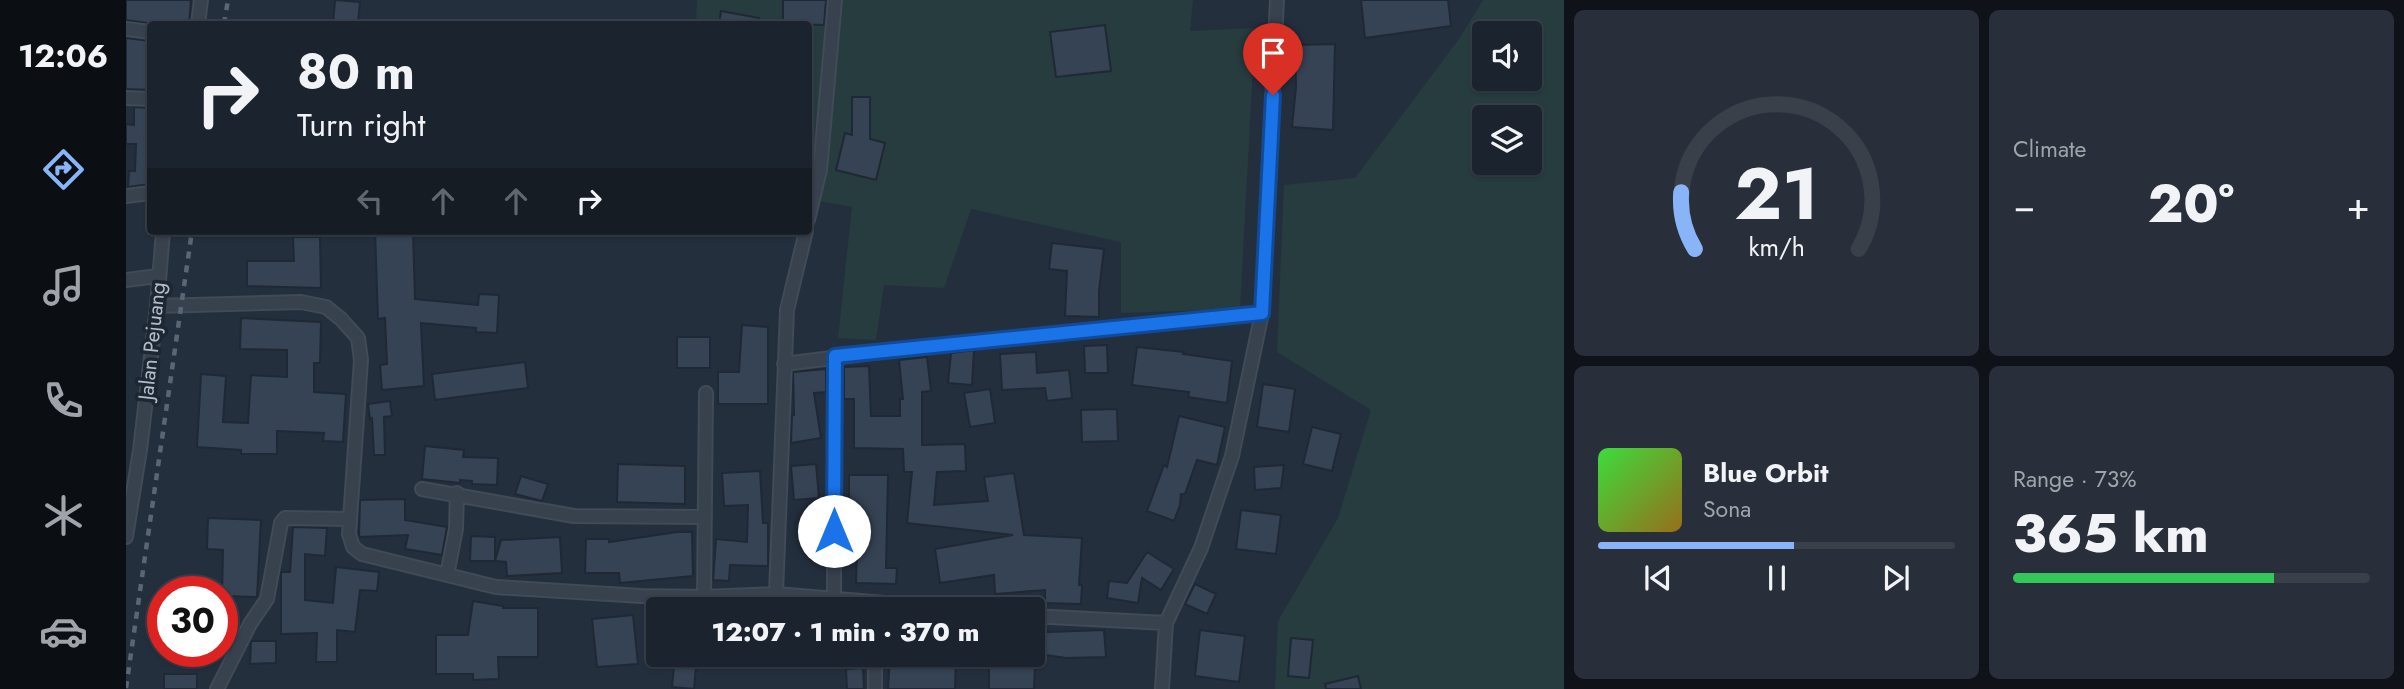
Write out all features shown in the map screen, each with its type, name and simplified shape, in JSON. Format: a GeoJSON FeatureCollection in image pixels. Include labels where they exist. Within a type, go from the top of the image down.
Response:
{"type":"FeatureCollection","features":[{"type":"Feature","properties":{"kind":"street"},"geometry":{"type":"LineString","coordinates":[[198,21],[201,0]]}},
{"type":"Feature","properties":{"kind":"street"},"geometry":{"type":"LineString","coordinates":[[812,203],[820,170],[835,0]]}},
{"type":"Feature","properties":{"kind":"street"},"geometry":{"type":"LineString","coordinates":[[1162,689],[1166,623],[1200,548],[1231,456],[1262,313],[1277,0]]}},
{"type":"Feature","properties":{"kind":"street"},"geometry":{"type":"LineString","coordinates":[[126,29],[147,32]]}},
{"type":"Feature","properties":{"kind":"street"},"geometry":{"type":"LineString","coordinates":[[126,98],[147,99]]}},
{"type":"Feature","properties":{"kind":"street"},"geometry":{"type":"LineString","coordinates":[[126,196],[147,193]]}},
{"type":"Feature","properties":{"kind":"street","name":"Jalan Pejuang"},"geometry":{"type":"LineString","coordinates":[[126,537],[140,450],[163,235]]}},
{"type":"Feature","properties":{"kind":"street"},"geometry":{"type":"LineString","coordinates":[[776,594],[787,310],[805,235]]}},
{"type":"Feature","properties":{"kind":"street"},"geometry":{"type":"LineString","coordinates":[[126,280],[158,276]]}},
{"type":"Feature","properties":{"kind":"street"},"geometry":{"type":"LineString","coordinates":[[157,306],[301,302],[326,307],[341,319],[358,338],[362,360],[349,534],[353,547],[362,554],[496,587],[640,596],[776,594],[834,597],[835,356]]}},
{"type":"Feature","properties":{"kind":"street"},"geometry":{"type":"LineString","coordinates":[[784,363],[1262,313]]}},
{"type":"Feature","properties":{"kind":"street"},"geometry":{"type":"LineString","coordinates":[[704,597],[706,393]]}},
{"type":"Feature","properties":{"kind":"street"},"geometry":{"type":"LineString","coordinates":[[126,451],[140,450]]}},
{"type":"Feature","properties":{"kind":"street"},"geometry":{"type":"LineString","coordinates":[[422,489],[457,493],[574,516],[705,517]]}},
{"type":"Feature","properties":{"kind":"street"},"geometry":{"type":"LineString","coordinates":[[447,575],[456,529],[457,493]]}},
{"type":"Feature","properties":{"kind":"street"},"geometry":{"type":"LineString","coordinates":[[217,689],[250,624],[267,599],[281,523],[285,518],[350,519]]}},
{"type":"Feature","properties":{"kind":"street"},"geometry":{"type":"LineString","coordinates":[[1045,617],[1166,623]]}},
{"type":"Feature","properties":{"kind":"street"},"geometry":{"type":"LineString","coordinates":[[875,667],[875,689]]}},
{"type":"Feature","properties":{"kind":"green space"},"geometry":{"type":"Polygon","coordinates":[[[697,0],[1193,0],[1190,31],[1255,28],[1240,309],[1121,313],[1121,242],[971,209],[944,288],[884,285],[876,340],[838,338],[852,207],[812,200],[812,21],[696,21],[697,0]]]}},
{"type":"Feature","properties":{"kind":"green space"},"geometry":{"type":"Polygon","coordinates":[[[1483,0],[1564,0],[1564,689],[1275,689],[1278,621],[1338,518],[1371,410],[1277,352],[1284,185],[1355,178],[1459,39],[1483,0]]]}},
{"type":"Feature","properties":{"kind":"building"},"geometry":{"type":"Polygon","coordinates":[[[126,0],[191,0],[189,21],[147,23],[126,20],[126,0]]]}},
{"type":"Feature","properties":{"kind":"building"},"geometry":{"type":"Polygon","coordinates":[[[335,0],[360,2],[358,21],[333,21],[335,0]]]}},
{"type":"Feature","properties":{"kind":"building"},"geometry":{"type":"Polygon","coordinates":[[[783,0],[826,0],[824,25],[812,25],[812,21],[783,21],[783,0]]]}},
{"type":"Feature","properties":{"kind":"building"},"geometry":{"type":"Polygon","coordinates":[[[1361,0],[1448,0],[1451,26],[1365,38],[1361,0]]]}},
{"type":"Feature","properties":{"kind":"building"},"geometry":{"type":"Polygon","coordinates":[[[721,11],[759,18],[759,21],[719,21],[721,11]]]}},
{"type":"Feature","properties":{"kind":"building"},"geometry":{"type":"Polygon","coordinates":[[[1105,25],[1111,71],[1056,77],[1050,32],[1105,25]]]}},
{"type":"Feature","properties":{"kind":"building"},"geometry":{"type":"Polygon","coordinates":[[[126,38],[147,41],[147,90],[126,89],[126,38]]]}},
{"type":"Feature","properties":{"kind":"building"},"geometry":{"type":"Polygon","coordinates":[[[1335,44],[1333,130],[1292,127],[1296,87],[1295,45],[1335,44]]]}},
{"type":"Feature","properties":{"kind":"building"},"geometry":{"type":"Polygon","coordinates":[[[852,97],[870,97],[870,139],[885,143],[876,180],[836,170],[845,133],[852,135],[852,97]]]}},
{"type":"Feature","properties":{"kind":"building"},"geometry":{"type":"Polygon","coordinates":[[[134,107],[147,108],[147,184],[128,187],[129,171],[135,171],[136,144],[126,144],[126,124],[134,125],[134,107]]]}},
{"type":"Feature","properties":{"kind":"building"},"geometry":{"type":"Polygon","coordinates":[[[375,235],[413,235],[415,299],[478,305],[479,294],[499,295],[497,333],[476,332],[476,328],[421,323],[424,386],[382,390],[380,365],[387,364],[385,318],[378,319],[375,235]]]}},
{"type":"Feature","properties":{"kind":"building"},"geometry":{"type":"Polygon","coordinates":[[[293,237],[320,237],[321,288],[247,286],[247,261],[294,261],[293,237]]]}},
{"type":"Feature","properties":{"kind":"building"},"geometry":{"type":"Polygon","coordinates":[[[1052,243],[1104,249],[1099,317],[1065,316],[1067,271],[1049,269],[1052,243]]]}},
{"type":"Feature","properties":{"kind":"building"},"geometry":{"type":"Polygon","coordinates":[[[241,318],[321,322],[320,363],[314,363],[314,392],[346,394],[343,442],[323,441],[324,433],[277,431],[277,454],[241,454],[241,450],[197,447],[201,374],[226,376],[223,422],[248,423],[251,375],[287,377],[287,350],[240,349],[241,318]]]}},
{"type":"Feature","properties":{"kind":"building"},"geometry":{"type":"Polygon","coordinates":[[[742,325],[768,327],[768,404],[718,404],[718,372],[739,372],[742,325]]]}},
{"type":"Feature","properties":{"kind":"building"},"geometry":{"type":"Polygon","coordinates":[[[677,337],[710,337],[710,368],[677,368],[677,337]]]}},
{"type":"Feature","properties":{"kind":"building"},"geometry":{"type":"Polygon","coordinates":[[[1107,345],[1108,373],[1085,373],[1084,346],[1107,345]]]}},
{"type":"Feature","properties":{"kind":"building"},"geometry":{"type":"Polygon","coordinates":[[[1137,347],[1232,361],[1227,403],[1188,397],[1189,392],[1132,385],[1137,347]]]}},
{"type":"Feature","properties":{"kind":"building"},"geometry":{"type":"Polygon","coordinates":[[[974,350],[972,385],[948,383],[951,353],[974,350]]]}},
{"type":"Feature","properties":{"kind":"building"},"geometry":{"type":"Polygon","coordinates":[[[1036,352],[1037,373],[1069,370],[1072,398],[1047,401],[1045,388],[1002,390],[1000,354],[1036,352]]]}},
{"type":"Feature","properties":{"kind":"building"},"geometry":{"type":"Polygon","coordinates":[[[927,357],[931,391],[922,392],[922,445],[965,444],[966,471],[937,472],[934,505],[988,501],[984,477],[1014,473],[1024,535],[1082,538],[1079,585],[1082,585],[1081,604],[1045,603],[1045,590],[995,594],[994,575],[940,583],[935,549],[1013,535],[907,523],[912,472],[904,472],[903,449],[854,448],[854,399],[844,399],[844,367],[869,366],[871,416],[900,416],[900,399],[903,399],[899,360],[927,357]]]}},
{"type":"Feature","properties":{"kind":"building"},"geometry":{"type":"Polygon","coordinates":[[[525,362],[528,388],[435,400],[432,374],[525,362]]]}},
{"type":"Feature","properties":{"kind":"building"},"geometry":{"type":"Polygon","coordinates":[[[826,369],[826,392],[814,393],[821,438],[791,443],[794,415],[793,372],[826,369]]]}},
{"type":"Feature","properties":{"kind":"building"},"geometry":{"type":"Polygon","coordinates":[[[1263,384],[1295,389],[1289,432],[1257,427],[1263,384]]]}},
{"type":"Feature","properties":{"kind":"building"},"geometry":{"type":"Polygon","coordinates":[[[990,389],[995,423],[970,427],[964,393],[990,389]]]}},
{"type":"Feature","properties":{"kind":"building"},"geometry":{"type":"Polygon","coordinates":[[[390,401],[392,416],[384,417],[385,455],[374,455],[372,418],[370,419],[368,404],[390,401]]]}},
{"type":"Feature","properties":{"kind":"building"},"geometry":{"type":"Polygon","coordinates":[[[1117,409],[1118,441],[1082,442],[1081,410],[1117,409]]]}},
{"type":"Feature","properties":{"kind":"building"},"geometry":{"type":"Polygon","coordinates":[[[1179,416],[1225,427],[1217,465],[1197,460],[1185,494],[1181,494],[1174,521],[1147,511],[1164,465],[1167,467],[1179,416]]]}},
{"type":"Feature","properties":{"kind":"building"},"geometry":{"type":"Polygon","coordinates":[[[1312,427],[1341,434],[1332,471],[1303,464],[1312,427]]]}},
{"type":"Feature","properties":{"kind":"building"},"geometry":{"type":"Polygon","coordinates":[[[425,446],[464,450],[463,457],[498,458],[497,485],[422,479],[425,446]]]}},
{"type":"Feature","properties":{"kind":"building"},"geometry":{"type":"Polygon","coordinates":[[[618,464],[685,466],[685,504],[617,502],[618,464]]]}},
{"type":"Feature","properties":{"kind":"building"},"geometry":{"type":"Polygon","coordinates":[[[816,464],[819,498],[794,500],[791,466],[816,464]]]}},
{"type":"Feature","properties":{"kind":"building"},"geometry":{"type":"Polygon","coordinates":[[[1284,465],[1281,488],[1255,490],[1254,467],[1284,465]]]}},
{"type":"Feature","properties":{"kind":"building"},"geometry":{"type":"Polygon","coordinates":[[[760,471],[763,523],[768,523],[768,566],[730,565],[729,581],[713,580],[716,539],[747,542],[748,505],[724,506],[722,473],[760,471]]]}},
{"type":"Feature","properties":{"kind":"building"},"geometry":{"type":"Polygon","coordinates":[[[849,475],[888,475],[886,568],[897,568],[896,584],[856,583],[858,519],[849,519],[849,475]]]}},
{"type":"Feature","properties":{"kind":"building"},"geometry":{"type":"Polygon","coordinates":[[[521,476],[548,484],[542,501],[515,494],[521,476]]]}},
{"type":"Feature","properties":{"kind":"building"},"geometry":{"type":"Polygon","coordinates":[[[405,499],[405,520],[447,527],[442,555],[405,549],[408,535],[359,537],[360,500],[405,499]]]}},
{"type":"Feature","properties":{"kind":"building"},"geometry":{"type":"Polygon","coordinates":[[[1241,510],[1281,515],[1276,554],[1236,549],[1241,510]]]}},
{"type":"Feature","properties":{"kind":"building"},"geometry":{"type":"Polygon","coordinates":[[[208,518],[261,520],[257,597],[238,596],[238,576],[222,576],[223,550],[207,549],[208,518]]]}},
{"type":"Feature","properties":{"kind":"building"},"geometry":{"type":"Polygon","coordinates":[[[293,527],[327,528],[325,556],[305,554],[305,600],[333,603],[336,567],[379,572],[377,591],[360,590],[355,632],[337,630],[337,662],[316,662],[317,633],[281,634],[281,572],[290,572],[293,527]]]}},
{"type":"Feature","properties":{"kind":"building"},"geometry":{"type":"Polygon","coordinates":[[[692,532],[693,576],[620,583],[619,573],[585,573],[586,539],[609,539],[609,542],[692,532]]]}},
{"type":"Feature","properties":{"kind":"building"},"geometry":{"type":"Polygon","coordinates":[[[471,536],[495,537],[495,561],[470,561],[471,536]]]}},
{"type":"Feature","properties":{"kind":"building"},"geometry":{"type":"Polygon","coordinates":[[[560,537],[562,573],[507,576],[506,562],[495,561],[501,540],[560,537]]]}},
{"type":"Feature","properties":{"kind":"building"},"geometry":{"type":"Polygon","coordinates":[[[1147,552],[1174,569],[1161,590],[1142,578],[1138,603],[1107,598],[1109,581],[1127,583],[1147,552]]]}},
{"type":"Feature","properties":{"kind":"building"},"geometry":{"type":"Polygon","coordinates":[[[1195,584],[1216,594],[1207,614],[1185,604],[1195,584]]]}},
{"type":"Feature","properties":{"kind":"building"},"geometry":{"type":"Polygon","coordinates":[[[473,601],[503,608],[538,608],[538,657],[498,657],[499,679],[473,680],[473,674],[436,674],[436,635],[468,635],[473,601]]]}},
{"type":"Feature","properties":{"kind":"building"},"geometry":{"type":"Polygon","coordinates":[[[633,615],[638,664],[597,667],[592,619],[633,615]]]}},
{"type":"Feature","properties":{"kind":"building"},"geometry":{"type":"Polygon","coordinates":[[[1045,630],[1048,632],[1104,630],[1106,657],[1066,658],[1045,655],[1045,630]]]}},
{"type":"Feature","properties":{"kind":"building"},"geometry":{"type":"Polygon","coordinates":[[[1200,630],[1245,636],[1239,682],[1195,676],[1200,630]]]}},
{"type":"Feature","properties":{"kind":"building"},"geometry":{"type":"Polygon","coordinates":[[[1291,638],[1313,640],[1309,678],[1288,676],[1291,638]]]}},
{"type":"Feature","properties":{"kind":"building"},"geometry":{"type":"Polygon","coordinates":[[[251,641],[276,641],[276,663],[250,664],[251,641]]]}},
{"type":"Feature","properties":{"kind":"building"},"geometry":{"type":"Polygon","coordinates":[[[674,667],[696,667],[694,689],[672,687],[674,667]]]}},
{"type":"Feature","properties":{"kind":"building"},"geometry":{"type":"Polygon","coordinates":[[[889,667],[956,667],[955,689],[888,689],[889,667]]]}},
{"type":"Feature","properties":{"kind":"building"},"geometry":{"type":"Polygon","coordinates":[[[989,667],[1035,667],[1034,689],[989,689],[989,667]]]}},
{"type":"Feature","properties":{"kind":"building"},"geometry":{"type":"Polygon","coordinates":[[[863,668],[864,689],[847,689],[846,669],[863,668]]]}},
{"type":"Feature","properties":{"kind":"building"},"geometry":{"type":"Polygon","coordinates":[[[164,674],[197,674],[197,689],[164,689],[164,674]]]}},
{"type":"Feature","properties":{"kind":"building"},"geometry":{"type":"Polygon","coordinates":[[[1358,676],[1361,689],[1326,689],[1325,684],[1358,676]]]}},
{"type":"Feature","properties":{"kind":"railway"},"geometry":{"type":"LineString","coordinates":[[224,21],[228,0]]}},
{"type":"Feature","properties":{"kind":"railway"},"geometry":{"type":"LineString","coordinates":[[126,688],[191,235]]}},
{"type":"Feature","properties":{"kind":"route"},"geometry":{"type":"LineString","coordinates":[[834,531],[835,356],[1262,313],[1273,95]]}}]}
